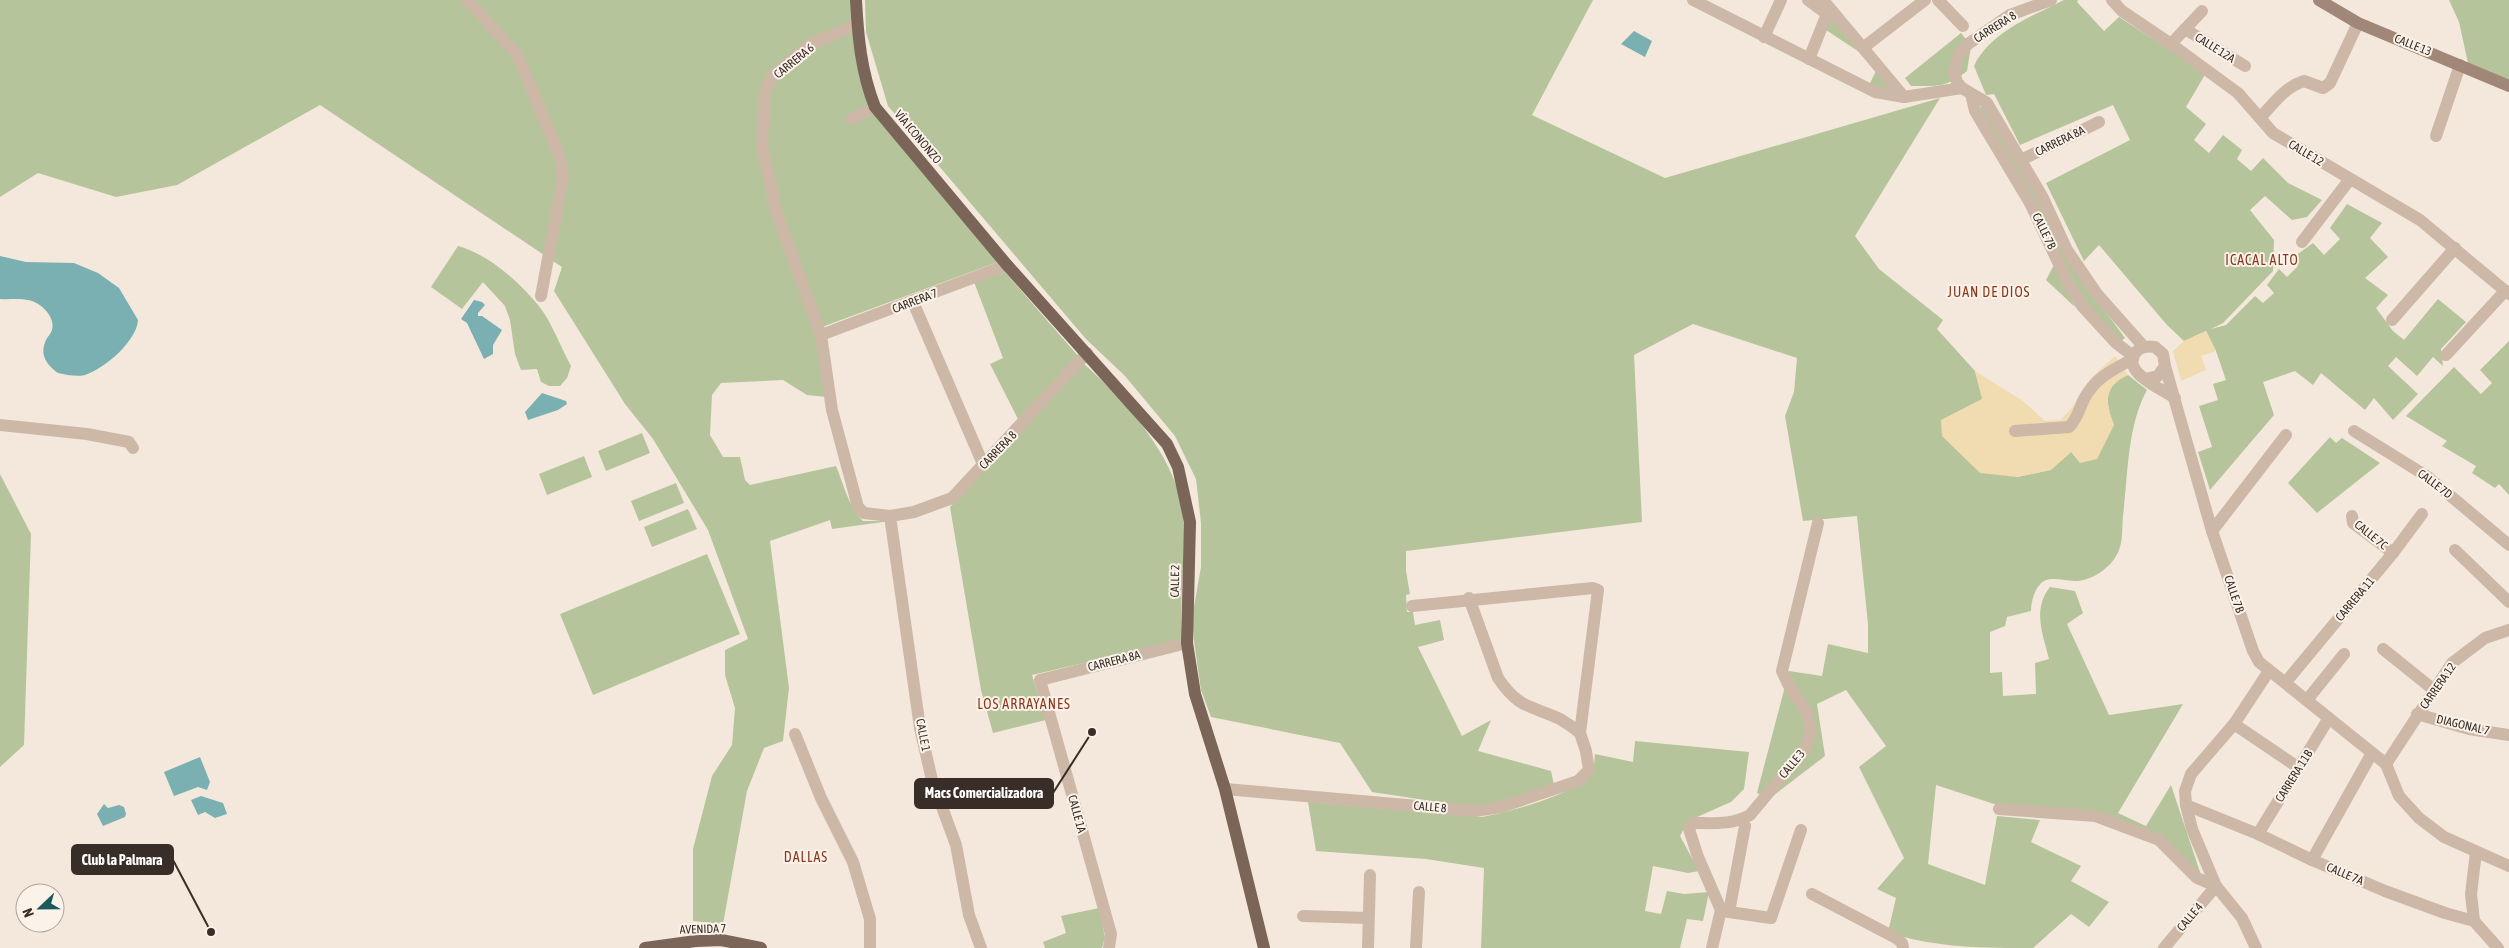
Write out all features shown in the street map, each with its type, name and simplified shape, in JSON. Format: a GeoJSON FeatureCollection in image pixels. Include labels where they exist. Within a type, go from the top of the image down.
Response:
{"type":"FeatureCollection","features":[{"type":"Feature","properties":{"kind":"main road","name":"VÍA ICONONZO"},"geometry":{"type":"LineString","coordinates":[[856,0],[860,54],[869,91],[876,107],[1009,267]]}},
{"type":"Feature","properties":{"kind":"main road","name":"CALLE 13"},"geometry":{"type":"LineString","coordinates":[[2319,0],[2358,23],[2509,86]]}},
{"type":"Feature","properties":{"kind":"main road","name":"CALLE 2"},"geometry":{"type":"LineString","coordinates":[[1009,267],[1167,444],[1178,467],[1190,522],[1187,643],[1195,694],[1225,790],[1264,948]]}},
{"type":"Feature","properties":{"kind":"main road","name":"AVENIDA 7"},"geometry":{"type":"LineString","coordinates":[[644,948],[696,941],[721,940],[762,948]]}},
{"type":"Feature","properties":{"kind":"street"},"geometry":{"type":"LineString","coordinates":[[467,0],[517,54],[560,157],[562,178],[541,296]]}},
{"type":"Feature","properties":{"kind":"street"},"geometry":{"type":"LineString","coordinates":[[1693,0],[1875,92],[1904,97],[1966,91]]}},
{"type":"Feature","properties":{"kind":"street"},"geometry":{"type":"LineString","coordinates":[[1764,37],[1781,0]]}},
{"type":"Feature","properties":{"kind":"street"},"geometry":{"type":"LineString","coordinates":[[1808,0],[1827,14],[1809,59]]}},
{"type":"Feature","properties":{"kind":"street"},"geometry":{"type":"LineString","coordinates":[[1823,0],[1904,97]]}},
{"type":"Feature","properties":{"kind":"street"},"geometry":{"type":"LineString","coordinates":[[1864,47],[1925,0]]}},
{"type":"Feature","properties":{"kind":"street"},"geometry":{"type":"LineString","coordinates":[[1938,0],[1963,26]]}},
{"type":"Feature","properties":{"kind":"street","name":"CARRERA 8"},"geometry":{"type":"LineString","coordinates":[[1954,71],[1960,54],[1978,36],[2010,15],[2051,0]]}},
{"type":"Feature","properties":{"kind":"street","name":"CALLE 12"},"geometry":{"type":"LineString","coordinates":[[2112,0],[2122,11],[2238,93],[2272,133],[2420,220],[2507,293]]}},
{"type":"Feature","properties":{"kind":"street"},"geometry":{"type":"LineString","coordinates":[[2171,44],[2202,11]]}},
{"type":"Feature","properties":{"kind":"street"},"geometry":{"type":"LineString","coordinates":[[2260,118],[2288,88],[2295,84],[2304,81],[2323,88],[2330,83],[2358,23]]}},
{"type":"Feature","properties":{"kind":"street","name":"CARRERA 6"},"geometry":{"type":"LineString","coordinates":[[822,335],[776,211],[762,146],[765,92],[772,76],[810,44],[857,26]]}},
{"type":"Feature","properties":{"kind":"street","name":"CALLE 12A"},"geometry":{"type":"LineString","coordinates":[[2186,29],[2244,66]]}},
{"type":"Feature","properties":{"kind":"street"},"geometry":{"type":"LineString","coordinates":[[2436,136],[2460,65]]}},
{"type":"Feature","properties":{"kind":"street","name":"CALLE 7B"},"geometry":{"type":"LineString","coordinates":[[1954,71],[1957,82],[1966,91],[1987,103],[2021,160],[2077,264],[2096,294],[2144,347]]}},
{"type":"Feature","properties":{"kind":"street","name":"CALLE 7B"},"geometry":{"type":"LineString","coordinates":[[1966,91],[1975,111],[2030,203],[2067,281],[2082,306],[2116,343],[2133,358]]}},
{"type":"Feature","properties":{"kind":"street"},"geometry":{"type":"LineString","coordinates":[[851,119],[876,107]]}},
{"type":"Feature","properties":{"kind":"street","name":"CARRERA 8A"},"geometry":{"type":"LineString","coordinates":[[2021,160],[2099,122]]}},
{"type":"Feature","properties":{"kind":"street"},"geometry":{"type":"LineString","coordinates":[[2302,242],[2350,179]]}},
{"type":"Feature","properties":{"kind":"street"},"geometry":{"type":"LineString","coordinates":[[2392,320],[2455,248]]}},
{"type":"Feature","properties":{"kind":"street","name":"CARRERA 7"},"geometry":{"type":"LineString","coordinates":[[822,335],[1009,267]]}},
{"type":"Feature","properties":{"kind":"street"},"geometry":{"type":"LineString","coordinates":[[2446,355],[2507,293]]}},
{"type":"Feature","properties":{"kind":"street"},"geometry":{"type":"LineString","coordinates":[[913,302],[983,464]]}},
{"type":"Feature","properties":{"kind":"street","name":"CARRERA 8"},"geometry":{"type":"LineString","coordinates":[[822,335],[832,410],[858,507],[864,512],[890,516],[914,512],[952,498],[1087,353]]}},
{"type":"Feature","properties":{"kind":"street"},"geometry":{"type":"LineString","coordinates":[[2015,430],[2069,427],[2074,423],[2084,398],[2101,375],[2133,358],[2144,347],[2155,347],[2160,350],[2165,360],[2165,366],[2158,376],[2145,379]]}},
{"type":"Feature","properties":{"kind":"street"},"geometry":{"type":"LineString","coordinates":[[2133,358],[2135,372],[2175,398]]}},
{"type":"Feature","properties":{"kind":"street","name":"CALLE 7B"},"geometry":{"type":"LineString","coordinates":[[2165,366],[2212,531],[2253,652],[2259,662],[2269,671],[2286,682],[2386,764]]}},
{"type":"Feature","properties":{"kind":"street"},"geometry":{"type":"LineString","coordinates":[[0,425],[87,434],[129,442],[133,448]]}},
{"type":"Feature","properties":{"kind":"street","name":"CALLE 7D"},"geometry":{"type":"LineString","coordinates":[[2354,431],[2428,476],[2509,545]]}},
{"type":"Feature","properties":{"kind":"street"},"geometry":{"type":"LineString","coordinates":[[2212,531],[2286,435]]}},
{"type":"Feature","properties":{"kind":"street","name":"CARRERA 11"},"geometry":{"type":"LineString","coordinates":[[2286,682],[2393,553],[2422,514]]}},
{"type":"Feature","properties":{"kind":"street","name":"CALLE 1"},"geometry":{"type":"LineString","coordinates":[[890,516],[920,728],[932,780],[956,845],[969,915],[981,948]]}},
{"type":"Feature","properties":{"kind":"street","name":"CALLE 7C"},"geometry":{"type":"LineString","coordinates":[[2352,516],[2353,523],[2393,553]]}},
{"type":"Feature","properties":{"kind":"street","name":"CALLE 3"},"geometry":{"type":"LineString","coordinates":[[1725,911],[1698,857],[1689,829],[1693,824],[1729,824],[1750,815],[1805,749],[1811,733],[1807,713],[1788,684],[1782,670],[1818,523]]}},
{"type":"Feature","properties":{"kind":"street"},"geometry":{"type":"LineString","coordinates":[[2455,550],[2509,602]]}},
{"type":"Feature","properties":{"kind":"street"},"geometry":{"type":"LineString","coordinates":[[1412,606],[1469,598],[1593,588],[1598,590],[1580,733],[1561,720],[1521,704],[1506,689],[1498,678],[1469,598]]}},
{"type":"Feature","properties":{"kind":"street","name":"CARRERA 12"},"geometry":{"type":"LineString","coordinates":[[2386,764],[2452,663],[2485,638],[2509,630]]}},
{"type":"Feature","properties":{"kind":"street","name":"CARRERA 8A"},"geometry":{"type":"LineString","coordinates":[[1040,680],[1187,643]]}},
{"type":"Feature","properties":{"kind":"street"},"geometry":{"type":"LineString","coordinates":[[2383,649],[2434,690]]}},
{"type":"Feature","properties":{"kind":"street"},"geometry":{"type":"LineString","coordinates":[[2307,700],[2344,654]]}},
{"type":"Feature","properties":{"kind":"street"},"geometry":{"type":"LineString","coordinates":[[2256,948],[2242,918],[2216,886],[2192,828],[2186,805],[2185,791],[2191,774],[2234,724],[2269,671]]}},
{"type":"Feature","properties":{"kind":"street","name":"CALLE 1A"},"geometry":{"type":"LineString","coordinates":[[1040,680],[1111,934],[1109,948]]}},
{"type":"Feature","properties":{"kind":"street","name":"DIAGONAL 7"},"geometry":{"type":"LineString","coordinates":[[2417,714],[2469,728],[2509,735]]}},
{"type":"Feature","properties":{"kind":"street","name":"CARRERA 11B"},"geometry":{"type":"LineString","coordinates":[[2258,834],[2329,718]]}},
{"type":"Feature","properties":{"kind":"street"},"geometry":{"type":"LineString","coordinates":[[2234,724],[2299,768]]}},
{"type":"Feature","properties":{"kind":"street","name":"CALLE 8"},"geometry":{"type":"LineString","coordinates":[[1225,790],[1475,811],[1501,807],[1578,781],[1589,770],[1586,751],[1580,733]]}},
{"type":"Feature","properties":{"kind":"street"},"geometry":{"type":"LineString","coordinates":[[795,734],[821,798],[853,862],[870,919],[870,948]]}},
{"type":"Feature","properties":{"kind":"street"},"geometry":{"type":"LineString","coordinates":[[2312,860],[2372,753]]}},
{"type":"Feature","properties":{"kind":"street"},"geometry":{"type":"LineString","coordinates":[[2386,764],[2400,796],[2419,818],[2444,837],[2509,866]]}},
{"type":"Feature","properties":{"kind":"street","name":"CALLE 7A"},"geometry":{"type":"LineString","coordinates":[[2186,805],[2258,834],[2312,860],[2393,894],[2474,921]]}},
{"type":"Feature","properties":{"kind":"street"},"geometry":{"type":"LineString","coordinates":[[1999,809],[2095,816],[2159,840],[2197,878],[2216,886]]}},
{"type":"Feature","properties":{"kind":"street"},"geometry":{"type":"LineString","coordinates":[[1712,948],[1725,911],[1745,826]]}},
{"type":"Feature","properties":{"kind":"street"},"geometry":{"type":"LineString","coordinates":[[1725,911],[1771,918],[1802,830]]}},
{"type":"Feature","properties":{"kind":"street"},"geometry":{"type":"LineString","coordinates":[[2476,852],[2471,894],[2474,921],[2498,948]]}},
{"type":"Feature","properties":{"kind":"street"},"geometry":{"type":"LineString","coordinates":[[1368,948],[1370,875]]}},
{"type":"Feature","properties":{"kind":"street","name":"CALLE 4"},"geometry":{"type":"LineString","coordinates":[[2164,948],[2216,886]]}},
{"type":"Feature","properties":{"kind":"street"},"geometry":{"type":"LineString","coordinates":[[1416,948],[1418,892]]}},
{"type":"Feature","properties":{"kind":"street"},"geometry":{"type":"LineString","coordinates":[[1812,894],[1896,938],[1902,943],[1903,948]]}},
{"type":"Feature","properties":{"kind":"street"},"geometry":{"type":"LineString","coordinates":[[1303,916],[1368,918]]}},
{"type":"Feature","properties":{"kind":"green space"},"geometry":{"type":"Polygon","coordinates":[[[0,0],[852,0],[874,113],[998,262],[822,327],[816,338],[827,397],[807,395],[783,380],[721,383],[712,395],[710,435],[723,457],[740,457],[745,480],[750,485],[836,466],[850,502],[863,521],[890,521],[832,529],[830,520],[770,541],[789,688],[783,741],[764,748],[747,791],[723,924],[693,921],[693,849],[712,776],[732,745],[735,708],[725,675],[725,650],[748,639],[708,530],[653,439],[625,404],[554,291],[562,267],[320,105],[177,185],[116,197],[38,173],[0,197],[0,0]]]}},
{"type":"Feature","properties":{"kind":"green space"},"geometry":{"type":"Polygon","coordinates":[[[865,0],[1593,0],[1532,115],[1665,178],[1940,98],[1855,236],[1879,269],[1943,320],[1937,329],[1975,371],[1983,399],[1942,420],[2017,477],[2050,470],[2071,452],[2114,425],[2109,409],[2108,396],[2114,384],[2120,379],[2128,375],[2147,390],[2140,404],[2132,435],[2122,538],[2116,556],[2103,571],[2091,578],[2078,581],[2052,579],[2041,583],[2034,594],[2031,611],[2007,617],[2005,626],[1990,632],[1990,673],[2002,672],[2003,696],[2036,694],[2035,663],[2049,659],[2040,622],[2041,604],[2050,587],[2075,591],[2083,613],[2067,624],[2109,715],[2183,704],[2118,813],[2146,826],[2171,785],[2201,875],[2161,835],[2094,814],[1997,805],[1936,785],[1928,864],[1985,885],[1997,816],[2040,820],[2031,842],[2081,866],[2071,881],[2109,902],[2089,927],[2071,914],[2033,948],[1959,946],[1923,941],[1888,932],[1896,898],[1877,889],[1904,858],[1859,767],[1886,746],[1846,690],[1817,704],[1825,756],[1769,799],[1757,793],[1789,671],[1822,676],[1828,644],[1868,653],[1868,624],[1857,516],[1803,521],[1785,416],[1794,392],[1797,358],[1693,324],[1634,355],[1642,522],[1406,551],[1406,571],[1410,594],[1406,595],[1407,612],[1413,612],[1415,625],[1440,620],[1444,640],[1418,647],[1462,736],[1491,720],[1478,751],[1551,771],[1554,785],[1498,804],[1471,807],[1372,792],[1340,743],[1211,717],[1201,690],[1192,618],[1201,567],[1201,523],[1196,479],[1175,436],[1125,376],[1086,339],[888,106],[866,32],[865,0]]]}},
{"type":"Feature","properties":{"kind":"green space"},"geometry":{"type":"Polygon","coordinates":[[[1827,0],[1900,88],[1878,88],[1869,85],[1879,65],[1826,30],[1827,0]]]}},
{"type":"Feature","properties":{"kind":"green space"},"geometry":{"type":"Polygon","coordinates":[[[2064,0],[2078,0],[2077,2],[2104,31],[2119,17],[2206,73],[2186,107],[2206,124],[2194,140],[2209,153],[2223,135],[2242,150],[2237,159],[2251,171],[2263,158],[2288,183],[2322,200],[2307,217],[2292,220],[2265,196],[2250,210],[2274,240],[2273,271],[2223,323],[2211,329],[2226,325],[2255,296],[2263,303],[2274,293],[2267,285],[2279,269],[2287,277],[2298,266],[2291,259],[2313,243],[2324,255],[2340,239],[2330,228],[2347,204],[2382,223],[2370,238],[2388,257],[2365,278],[2388,295],[2376,308],[2393,331],[2404,340],[2438,299],[2466,322],[2441,349],[2443,366],[2433,357],[2417,376],[2396,357],[2388,366],[2418,394],[2393,420],[2374,398],[2365,410],[2321,373],[2313,385],[2295,371],[2263,382],[2274,415],[2210,490],[2198,452],[2212,447],[2199,406],[2218,400],[2213,384],[2226,380],[2216,351],[2206,331],[2184,341],[2167,325],[2099,245],[2084,261],[2046,183],[2130,140],[2113,105],[2020,145],[1994,94],[1986,95],[1974,66],[1981,54],[2001,34],[2064,0]]]}},
{"type":"Feature","properties":{"kind":"green space"},"geometry":{"type":"Polygon","coordinates":[[[2449,0],[2509,0],[2509,80],[2468,63],[2459,22],[2449,0]]]}},
{"type":"Feature","properties":{"kind":"green space"},"geometry":{"type":"Polygon","coordinates":[[[1961,33],[1971,46],[1967,71],[1953,81],[1941,85],[1911,86],[1905,78],[1961,33]]]}},
{"type":"Feature","properties":{"kind":"green space"},"geometry":{"type":"Polygon","coordinates":[[[1985,104],[2093,295],[2125,338],[2119,343],[2085,301],[1977,110],[1985,104]]]}},
{"type":"Feature","properties":{"kind":"green space"},"geometry":{"type":"Polygon","coordinates":[[[458,246],[480,255],[502,270],[543,311],[571,366],[567,378],[560,386],[549,386],[541,382],[537,369],[521,370],[515,354],[510,320],[505,306],[483,282],[462,309],[431,287],[458,246]]]}},
{"type":"Feature","properties":{"kind":"green space"},"geometry":{"type":"Polygon","coordinates":[[[2055,263],[2075,307],[2046,280],[2055,263]]]}},
{"type":"Feature","properties":{"kind":"green space"},"geometry":{"type":"Polygon","coordinates":[[[1005,272],[1079,357],[1019,421],[990,364],[1003,358],[974,282],[1005,272]]]}},
{"type":"Feature","properties":{"kind":"green space"},"geometry":{"type":"Polygon","coordinates":[[[2509,341],[2509,495],[2499,484],[2495,488],[2472,473],[2476,466],[2442,446],[2447,441],[2406,416],[2454,367],[2481,394],[2492,383],[2480,370],[2509,341]]]}},
{"type":"Feature","properties":{"kind":"green space"},"geometry":{"type":"Polygon","coordinates":[[[1084,364],[1118,397],[1150,436],[1174,479],[1181,502],[1184,525],[1181,611],[1182,640],[1032,675],[1046,720],[993,733],[981,690],[950,507],[1084,364]]]}},
{"type":"Feature","properties":{"kind":"green space"},"geometry":{"type":"Polygon","coordinates":[[[642,433],[650,453],[606,471],[598,451],[642,433]]]}},
{"type":"Feature","properties":{"kind":"green space"},"geometry":{"type":"Polygon","coordinates":[[[2330,437],[2336,443],[2342,438],[2380,463],[2317,513],[2288,483],[2330,437]]]}},
{"type":"Feature","properties":{"kind":"green space"},"geometry":{"type":"Polygon","coordinates":[[[584,456],[592,477],[547,495],[539,474],[584,456]]]}},
{"type":"Feature","properties":{"kind":"green space"},"geometry":{"type":"Polygon","coordinates":[[[0,474],[31,534],[24,745],[0,767],[0,474]]]}},
{"type":"Feature","properties":{"kind":"green space"},"geometry":{"type":"Polygon","coordinates":[[[676,483],[684,503],[639,521],[631,501],[676,483]]]}},
{"type":"Feature","properties":{"kind":"green space"},"geometry":{"type":"Polygon","coordinates":[[[688,509],[697,529],[652,547],[644,527],[688,509]]]}},
{"type":"Feature","properties":{"kind":"green space"},"geometry":{"type":"Polygon","coordinates":[[[707,554],[740,634],[593,695],[560,614],[707,554]]]}},
{"type":"Feature","properties":{"kind":"green space"},"geometry":{"type":"Polygon","coordinates":[[[1635,741],[1749,752],[1744,789],[1731,802],[1688,821],[1680,836],[1699,871],[1688,873],[1653,866],[1645,911],[1661,914],[1667,891],[1684,894],[1709,892],[1703,921],[1687,919],[1680,948],[1481,948],[1484,868],[1426,859],[1316,851],[1308,802],[1482,817],[1524,807],[1573,788],[1592,773],[1595,754],[1633,762],[1635,741]]]}},
{"type":"Feature","properties":{"kind":"green space"},"geometry":{"type":"Polygon","coordinates":[[[1099,908],[1105,937],[1102,948],[1045,948],[1043,942],[1066,933],[1061,916],[1099,908]]]}},
{"type":"Feature","properties":{"kind":"sand"},"geometry":{"type":"Polygon","coordinates":[[[2206,331],[2216,351],[2201,356],[2206,370],[2181,381],[2173,351],[2184,341],[2206,331]]]}},
{"type":"Feature","properties":{"kind":"sand"},"geometry":{"type":"Polygon","coordinates":[[[2115,356],[2128,375],[2114,384],[2110,390],[2108,402],[2114,425],[2097,459],[2080,463],[2071,452],[2051,470],[2017,477],[1980,473],[1942,436],[1941,420],[1982,399],[1975,371],[2023,401],[2045,421],[2060,420],[2071,409],[2091,378],[2115,356]]]}},
{"type":"Feature","properties":{"kind":"water"},"geometry":{"type":"Polygon","coordinates":[[[1634,31],[1652,41],[1645,57],[1621,44],[1634,31]]]}},
{"type":"Feature","properties":{"kind":"water"},"geometry":{"type":"Polygon","coordinates":[[[0,256],[26,262],[74,263],[98,273],[119,288],[138,320],[132,337],[118,353],[93,372],[79,376],[58,373],[45,359],[43,350],[53,325],[46,310],[32,301],[0,299],[0,256]]]}},
{"type":"Feature","properties":{"kind":"water"},"geometry":{"type":"Polygon","coordinates":[[[474,300],[485,305],[478,313],[478,316],[482,316],[502,330],[493,345],[493,354],[484,359],[467,323],[461,319],[474,300]]]}},
{"type":"Feature","properties":{"kind":"water"},"geometry":{"type":"Polygon","coordinates":[[[542,393],[566,401],[567,404],[558,410],[528,420],[525,412],[542,393]]]}},
{"type":"Feature","properties":{"kind":"water"},"geometry":{"type":"Polygon","coordinates":[[[200,757],[210,782],[207,790],[198,787],[174,796],[164,772],[200,757]]]}},
{"type":"Feature","properties":{"kind":"water"},"geometry":{"type":"Polygon","coordinates":[[[201,796],[223,803],[227,814],[215,818],[205,812],[198,815],[191,800],[201,796]]]}},
{"type":"Feature","properties":{"kind":"water"},"geometry":{"type":"Polygon","coordinates":[[[104,804],[108,808],[119,805],[124,807],[125,817],[103,826],[97,814],[104,804]]]}},
{"type":"Feature","properties":{"kind":"place","name":"Macs Comercializadora"},"geometry":{"type":"Point","coordinates":[1092,732]}},
{"type":"Feature","properties":{"kind":"place","name":"Club la Palmara"},"geometry":{"type":"Point","coordinates":[211,932]}},
{"type":"Feature","properties":{"kind":"district","name":"ICACAL ALTO"},"geometry":{"type":"Point","coordinates":[2262,260]}},
{"type":"Feature","properties":{"kind":"district","name":"JUAN DE DIOS"},"geometry":{"type":"Point","coordinates":[1989,292]}},
{"type":"Feature","properties":{"kind":"district","name":"LOS ARRAYANES"},"geometry":{"type":"Point","coordinates":[1024,704]}},
{"type":"Feature","properties":{"kind":"district","name":"DALLAS"},"geometry":{"type":"Point","coordinates":[806,857]}}]}
